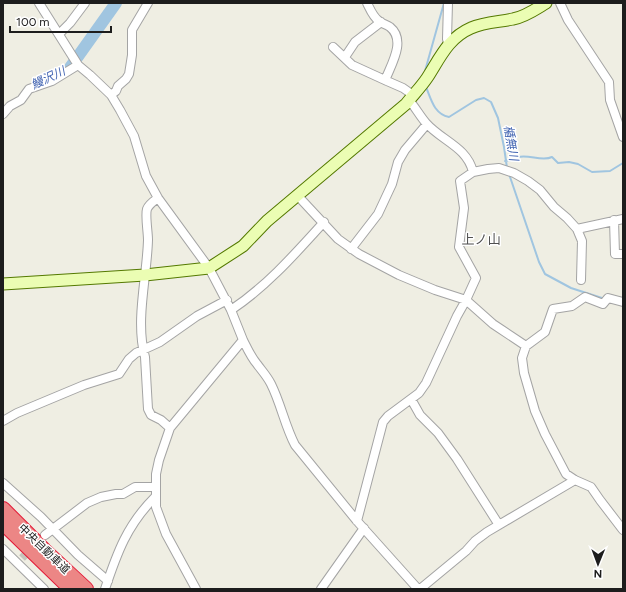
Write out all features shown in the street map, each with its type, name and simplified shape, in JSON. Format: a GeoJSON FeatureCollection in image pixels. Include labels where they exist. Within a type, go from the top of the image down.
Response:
{"type":"FeatureCollection","features":[{"type":"Feature","properties":{"kind":"highway","name":"中央自動車道"},"geometry":{"type":"LineString","coordinates":[[3,510],[86,589]]}},
{"type":"Feature","properties":{"kind":"highway","name":"中央自動車道"},"geometry":{"type":"LineString","coordinates":[[3,524],[72,589]]}},
{"type":"Feature","properties":{"kind":"street"},"geometry":{"type":"LineString","coordinates":[[39,3],[78,65],[111,95],[134,136],[146,176],[158,198],[209,268],[231,310],[243,340],[256,364],[264,372],[271,383],[290,436],[295,445],[357,521],[419,589],[466,551],[481,536],[575,480]]}},
{"type":"Feature","properties":{"kind":"street"},"geometry":{"type":"LineString","coordinates":[[59,34],[70,24],[85,3]]}},
{"type":"Feature","properties":{"kind":"street"},"geometry":{"type":"LineString","coordinates":[[111,95],[129,74],[132,55],[132,30],[148,3]]}},
{"type":"Feature","properties":{"kind":"street"},"geometry":{"type":"LineString","coordinates":[[367,3],[374,16],[390,27],[398,37],[396,53],[386,78],[387,82]]}},
{"type":"Feature","properties":{"kind":"street"},"geometry":{"type":"LineString","coordinates":[[448,3],[446,39],[448,44]]}},
{"type":"Feature","properties":{"kind":"street"},"geometry":{"type":"LineString","coordinates":[[3,284],[209,268],[243,246],[266,221],[411,97],[427,78],[448,44],[460,34],[482,24],[514,19],[526,15],[546,3]]}},
{"type":"Feature","properties":{"kind":"street"},"geometry":{"type":"LineString","coordinates":[[560,3],[568,20],[609,82],[610,100],[623,137]]}},
{"type":"Feature","properties":{"kind":"street"},"geometry":{"type":"LineString","coordinates":[[344,57],[355,42],[381,22]]}},
{"type":"Feature","properties":{"kind":"street"},"geometry":{"type":"LineString","coordinates":[[333,47],[352,65],[395,86],[403,88],[411,97],[427,124],[435,132],[461,151],[471,164],[473,172]]}},
{"type":"Feature","properties":{"kind":"street"},"geometry":{"type":"LineString","coordinates":[[3,114],[10,106],[21,100],[29,89],[52,81],[78,65]]}},
{"type":"Feature","properties":{"kind":"street"},"geometry":{"type":"LineString","coordinates":[[351,249],[378,214],[392,184],[398,162],[404,150],[427,124]]}},
{"type":"Feature","properties":{"kind":"street"},"geometry":{"type":"LineString","coordinates":[[357,521],[383,422],[392,412],[419,393],[426,383],[476,278],[459,247],[464,208],[460,181],[473,172],[499,168],[514,173],[540,190],[554,207],[577,229],[582,241],[581,280]]}},
{"type":"Feature","properties":{"kind":"street"},"geometry":{"type":"LineString","coordinates":[[297,195],[324,222],[338,239],[351,249],[398,275],[435,290],[466,300],[493,324],[526,346]]}},
{"type":"Feature","properties":{"kind":"street"},"geometry":{"type":"LineString","coordinates":[[158,198],[152,202],[146,210],[148,240],[141,309],[143,349],[145,357],[148,409],[151,416],[161,420],[170,428]]}},
{"type":"Feature","properties":{"kind":"street"},"geometry":{"type":"LineString","coordinates":[[577,229],[623,219]]}},
{"type":"Feature","properties":{"kind":"street"},"geometry":{"type":"LineString","coordinates":[[614,220],[615,254],[623,254]]}},
{"type":"Feature","properties":{"kind":"street"},"geometry":{"type":"LineString","coordinates":[[231,310],[267,283],[324,222]]}},
{"type":"Feature","properties":{"kind":"street"},"geometry":{"type":"LineString","coordinates":[[623,302],[606,300],[603,304],[585,297],[572,306],[553,309],[545,332],[526,346],[522,366],[535,412],[566,474],[591,487],[623,530]]}},
{"type":"Feature","properties":{"kind":"street"},"geometry":{"type":"LineString","coordinates":[[3,421],[17,413],[84,385],[114,377],[119,374],[128,359],[143,349],[160,342],[197,316],[226,300]]}},
{"type":"Feature","properties":{"kind":"street"},"geometry":{"type":"LineString","coordinates":[[196,589],[166,534],[156,507],[156,474],[159,460],[170,428],[243,340]]}},
{"type":"Feature","properties":{"kind":"street"},"geometry":{"type":"LineString","coordinates":[[411,400],[420,415],[438,433],[457,459],[499,525]]}},
{"type":"Feature","properties":{"kind":"street"},"geometry":{"type":"LineString","coordinates":[[3,483],[52,529],[106,585],[118,550],[127,532],[144,507],[155,497]]}},
{"type":"Feature","properties":{"kind":"street"},"geometry":{"type":"LineString","coordinates":[[45,535],[87,503],[116,494],[123,494],[135,487],[156,487]]}},
{"type":"Feature","properties":{"kind":"street"},"geometry":{"type":"LineString","coordinates":[[320,589],[364,528]]}},
{"type":"Feature","properties":{"kind":"street"},"geometry":{"type":"LineString","coordinates":[[3,549],[20,560],[44,589]]}},
{"type":"Feature","properties":{"kind":"waterway","name":"鰻沢川"},"geometry":{"type":"LineString","coordinates":[[69,69],[116,3]]}},
{"type":"Feature","properties":{"kind":"waterway","name":"楯無川"},"geometry":{"type":"LineString","coordinates":[[425,71],[444,3]]}},
{"type":"Feature","properties":{"kind":"waterway","name":"楯無川"},"geometry":{"type":"LineString","coordinates":[[426,87],[436,109],[440,113],[449,117],[476,100],[484,98],[491,102],[498,118],[507,168]]}},
{"type":"Feature","properties":{"kind":"waterway"},"geometry":{"type":"LineString","coordinates":[[505,161],[522,156],[544,159],[552,157],[558,163],[569,162],[578,164],[592,172],[610,171],[623,163]]}},
{"type":"Feature","properties":{"kind":"waterway","name":"楯無川"},"geometry":{"type":"LineString","coordinates":[[509,174],[539,262],[545,274],[571,288],[605,299]]}},
{"type":"Feature","properties":{"kind":"tunnel"},"geometry":{"type":"LineString","coordinates":[[22,558],[45,535]]}},
{"type":"Feature","properties":{"kind":"district","name":"上ノ山"},"geometry":{"type":"Point","coordinates":[481,239]}}]}
